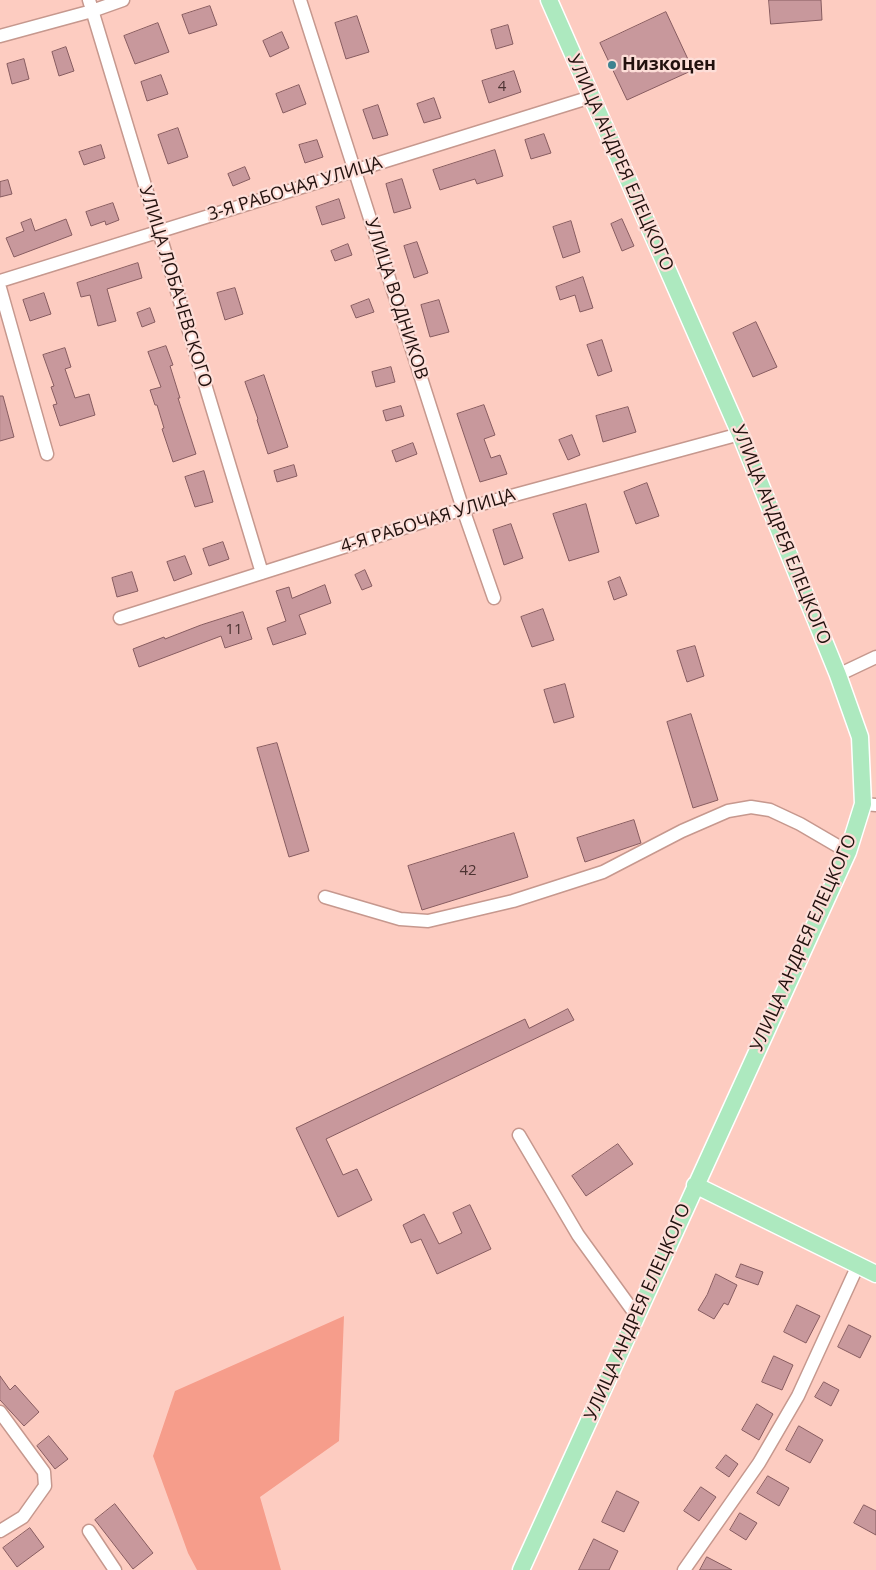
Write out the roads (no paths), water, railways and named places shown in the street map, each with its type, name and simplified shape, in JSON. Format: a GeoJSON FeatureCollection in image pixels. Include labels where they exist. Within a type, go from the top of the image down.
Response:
{"type":"FeatureCollection","features":[{"type":"Feature","properties":{"kind":"main road","name":"УЛИЦА АНДРЕЯ ЕЛЕЦКОГО"},"geometry":{"type":"LineString","coordinates":[[521,1570],[869,804],[860,737],[838,674],[740,434],[549,0]]}},
{"type":"Feature","properties":{"kind":"main road"},"geometry":{"type":"LineString","coordinates":[[695,1185],[876,1274]]}},
{"type":"Feature","properties":{"kind":"street"},"geometry":{"type":"LineString","coordinates":[[0,36],[90,5],[123,0]]}},
{"type":"Feature","properties":{"kind":"street","name":"УЛИЦА ВОДНИКОВ"},"geometry":{"type":"LineString","coordinates":[[300,0],[463,509],[494,598]]}},
{"type":"Feature","properties":{"kind":"street","name":"УЛИЦА ЛОБАЧЕВСКОГО"},"geometry":{"type":"LineString","coordinates":[[90,5],[262,573]]}},
{"type":"Feature","properties":{"kind":"street","name":"3-Я РАБОЧАЯ УЛИЦА"},"geometry":{"type":"LineString","coordinates":[[0,280],[591,97]]}},
{"type":"Feature","properties":{"kind":"street"},"geometry":{"type":"LineString","coordinates":[[0,288],[47,454]]}},
{"type":"Feature","properties":{"kind":"street","name":"4-Я РАБОЧАЯ УЛИЦА"},"geometry":{"type":"LineString","coordinates":[[120,618],[463,509],[740,434]]}},
{"type":"Feature","properties":{"kind":"street"},"geometry":{"type":"LineString","coordinates":[[838,674],[876,657]]}},
{"type":"Feature","properties":{"kind":"street"},"geometry":{"type":"LineString","coordinates":[[325,896],[400,919],[428,921],[513,901],[603,872],[682,831],[728,811],[751,807],[770,810],[800,824],[848,852]]}},
{"type":"Feature","properties":{"kind":"street"},"geometry":{"type":"LineString","coordinates":[[520,1135],[578,1235],[636,1315]]}},
{"type":"Feature","properties":{"kind":"street"},"geometry":{"type":"LineString","coordinates":[[684,1570],[759,1463],[798,1396],[858,1265]]}},
{"type":"Feature","properties":{"kind":"street"},"geometry":{"type":"LineString","coordinates":[[0,1412],[44,1472],[45,1486],[23,1517],[0,1531]]}},
{"type":"Feature","properties":{"kind":"street"},"geometry":{"type":"LineString","coordinates":[[89,1531],[115,1570]]}},
{"type":"Feature","properties":{"kind":"place","name":"Низкоцен"},"geometry":{"type":"Point","coordinates":[612,65]}}]}
